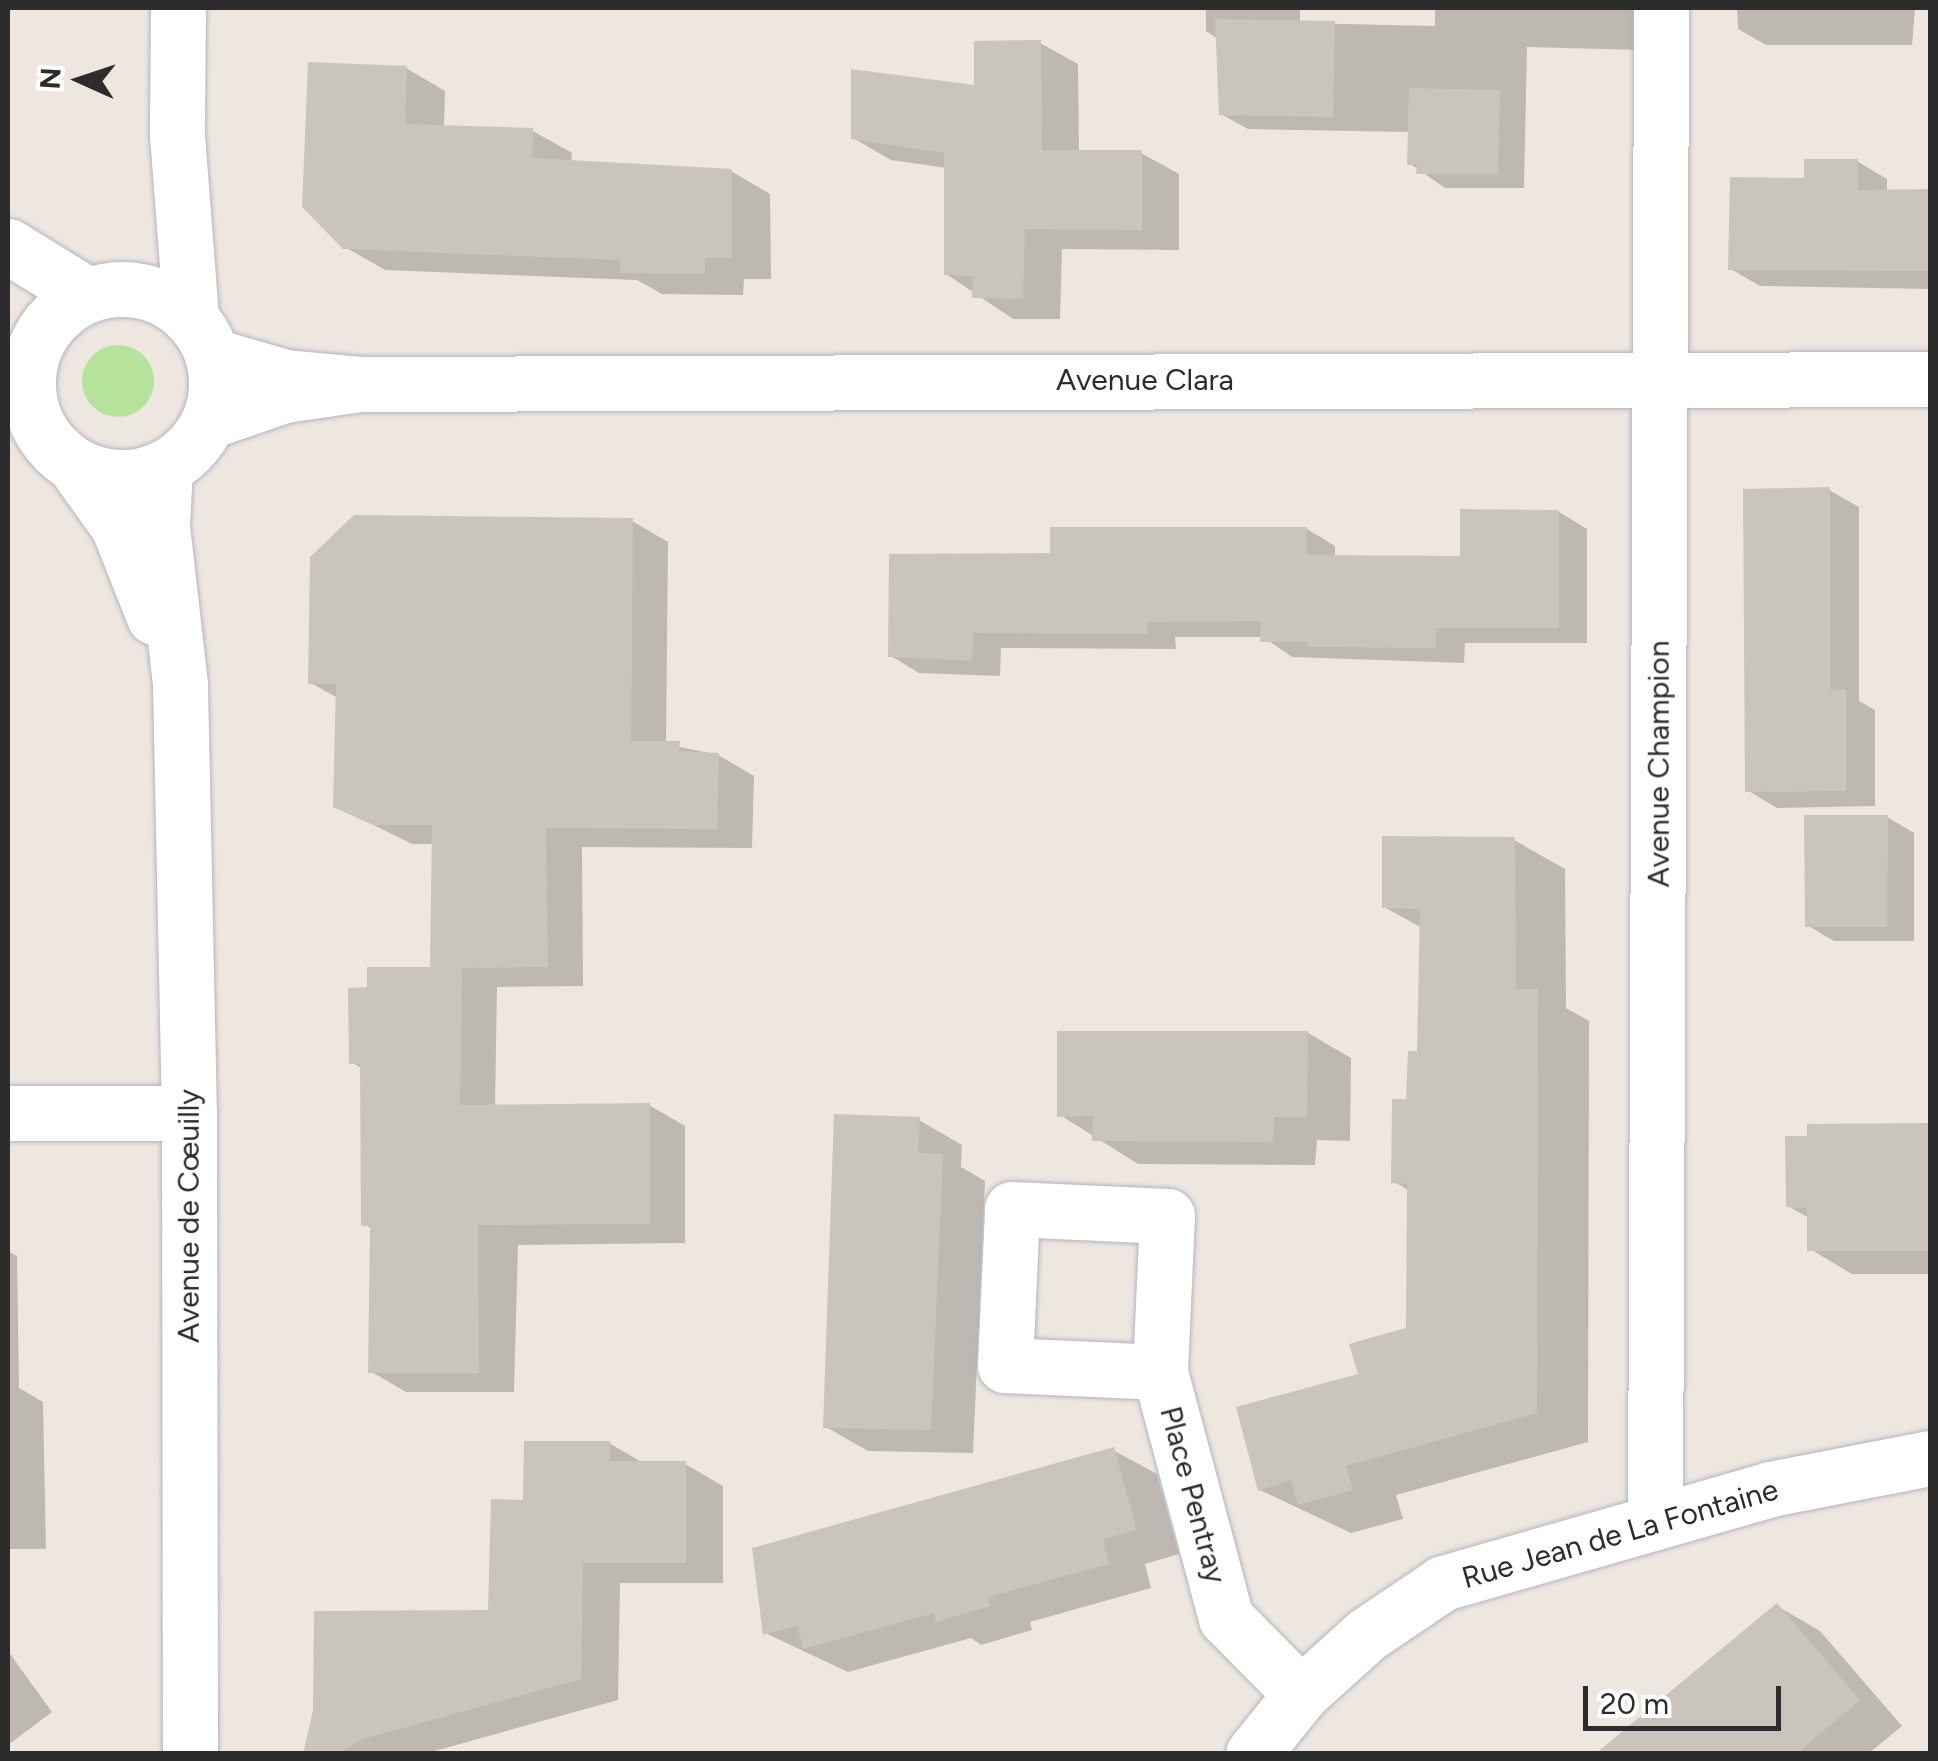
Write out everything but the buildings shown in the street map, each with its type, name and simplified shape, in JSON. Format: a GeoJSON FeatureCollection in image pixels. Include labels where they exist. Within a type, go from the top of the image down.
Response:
{"type":"FeatureCollection","features":[{"type":"Feature","properties":{"kind":"street"},"geometry":{"type":"LineString","coordinates":[[177,134],[160,224],[141,264],[42,332],[19,342],[35,420],[75,466],[136,477],[166,468],[184,456],[208,421],[218,378],[202,336],[177,134],[178,8]]}},
{"type":"Feature","properties":{"kind":"street","name":"Avenue Champion"},"geometry":{"type":"LineString","coordinates":[[1655,1521],[1661,8]]}},
{"type":"Feature","properties":{"kind":"street"},"geometry":{"type":"LineString","coordinates":[[8,246],[100,291],[142,289],[202,336]]}},
{"type":"Feature","properties":{"kind":"street","name":"Avenue Clara"},"geometry":{"type":"LineString","coordinates":[[202,336],[285,376],[360,384],[1660,376],[1930,379]]}},
{"type":"Feature","properties":{"kind":"street","name":"Avenue Clara"},"geometry":{"type":"LineString","coordinates":[[208,421],[284,396],[360,384]]}},
{"type":"Feature","properties":{"kind":"street","name":"Avenue de Cœuilly"},"geometry":{"type":"LineString","coordinates":[[75,466],[118,526],[180,685]]}},
{"type":"Feature","properties":{"kind":"street","name":"Avenue de Cœuilly"},"geometry":{"type":"LineString","coordinates":[[166,468],[162,526],[180,685],[189,1113],[192,1751]]}},
{"type":"Feature","properties":{"kind":"street"},"geometry":{"type":"LineString","coordinates":[[8,1113],[189,1113]]}},
{"type":"Feature","properties":{"kind":"street","name":"Place Pentray"},"geometry":{"type":"LineString","coordinates":[[1160,1372],[1226,1618],[1301,1694]]}},
{"type":"Feature","properties":{"kind":"street","name":"Rue Jean de La Fontaine"},"geometry":{"type":"LineString","coordinates":[[1254,1754],[1301,1694],[1366,1635],[1444,1583],[1770,1489],[1930,1458]]}},
{"type":"Feature","properties":{"kind":"green space"},"geometry":{"type":"Polygon","coordinates":[[[118,345],[144,355],[154,381],[144,407],[118,417],[92,407],[82,381],[92,355],[118,345]]]}}]}
